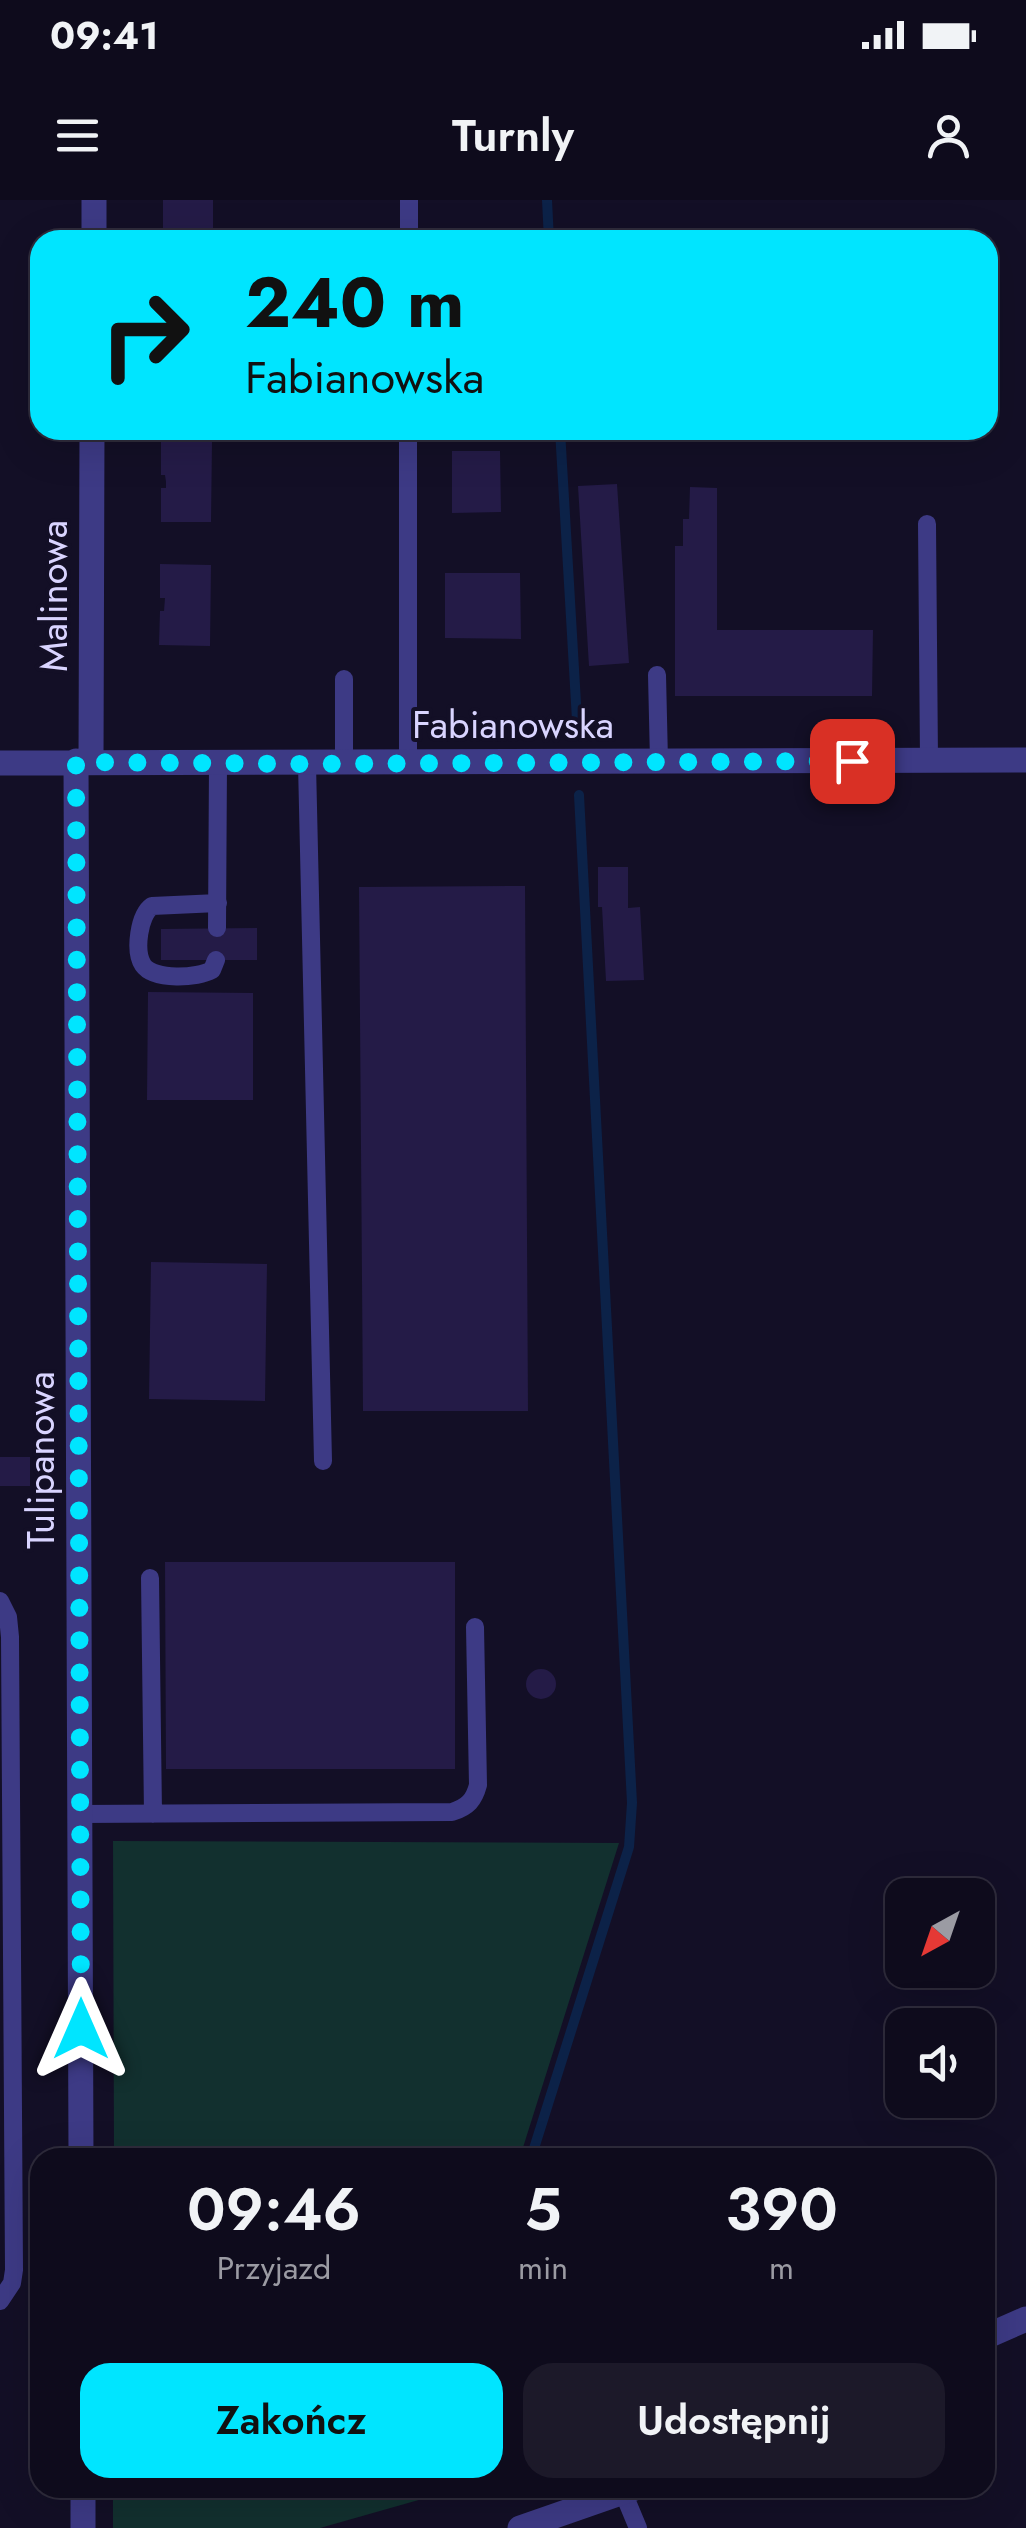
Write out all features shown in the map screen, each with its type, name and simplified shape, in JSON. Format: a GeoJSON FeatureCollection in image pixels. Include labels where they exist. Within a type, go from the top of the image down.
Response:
{"type":"FeatureCollection","features":[{"type":"Feature","properties":{"kind":"street"},"geometry":{"type":"LineString","coordinates":[[94,200],[94,230]]}},
{"type":"Feature","properties":{"kind":"street","name":"Malinowa"},"geometry":{"type":"LineString","coordinates":[[84,762],[92,440]]}},
{"type":"Feature","properties":{"kind":"street","name":"Fabianowska"},"geometry":{"type":"LineString","coordinates":[[0,763],[1026,760]]}},
{"type":"Feature","properties":{"kind":"street","name":"Tulipanowa"},"geometry":{"type":"LineString","coordinates":[[81,2148],[84,762]]}},
{"type":"Feature","properties":{"kind":"street"},"geometry":{"type":"LineString","coordinates":[[995,2332],[1026,2319]]}},
{"type":"Feature","properties":{"kind":"street"},"geometry":{"type":"LineString","coordinates":[[82,2498],[83,2528]]}},
{"type":"Feature","properties":{"kind":"street"},"geometry":{"type":"LineString","coordinates":[[520,2528],[605,2498]]}},
{"type":"Feature","properties":{"kind":"lane"},"geometry":{"type":"LineString","coordinates":[[408,230],[409,200]]}},
{"type":"Feature","properties":{"kind":"lane"},"geometry":{"type":"LineString","coordinates":[[408,440],[408,764]]}},
{"type":"Feature","properties":{"kind":"lane"},"geometry":{"type":"LineString","coordinates":[[927,524],[929,760]]}},
{"type":"Feature","properties":{"kind":"lane"},"geometry":{"type":"LineString","coordinates":[[657,675],[659,761]]}},
{"type":"Feature","properties":{"kind":"lane"},"geometry":{"type":"LineString","coordinates":[[344,679],[344,764]]}},
{"type":"Feature","properties":{"kind":"lane"},"geometry":{"type":"LineString","coordinates":[[217,928],[218,764]]}},
{"type":"Feature","properties":{"kind":"lane"},"geometry":{"type":"LineString","coordinates":[[307,764],[323,1460]]}},
{"type":"Feature","properties":{"kind":"lane"},"geometry":{"type":"LineString","coordinates":[[216,960],[212,970],[200,975],[153,973],[142,964],[141,923],[152,906],[218,903]]}},
{"type":"Feature","properties":{"kind":"lane"},"geometry":{"type":"LineString","coordinates":[[150,1578],[153,1814]]}},
{"type":"Feature","properties":{"kind":"lane"},"geometry":{"type":"LineString","coordinates":[[0,1601],[8,1618],[10,1637],[14,2270],[12,2283],[0,2301]]}},
{"type":"Feature","properties":{"kind":"lane"},"geometry":{"type":"LineString","coordinates":[[80,1814],[462,1809],[470,1804],[478,1785],[475,1627]]}},
{"type":"Feature","properties":{"kind":"lane"},"geometry":{"type":"LineString","coordinates":[[630,2498],[638,2528]]}},
{"type":"Feature","properties":{"kind":"green space"},"geometry":{"type":"Polygon","coordinates":[[[113,1841],[619,1843],[523,2148],[114,2148],[113,1841]]]}},
{"type":"Feature","properties":{"kind":"green space"},"geometry":{"type":"Polygon","coordinates":[[[113,2498],[426,2498],[320,2528],[113,2528],[113,2498]]]}},
{"type":"Feature","properties":{"kind":"building"},"geometry":{"type":"Polygon","coordinates":[[[163,200],[213,200],[213,230],[163,229],[163,200]]]}},
{"type":"Feature","properties":{"kind":"building"},"geometry":{"type":"Polygon","coordinates":[[[161,442],[212,442],[211,522],[161,522],[161,488],[166,488],[166,482],[165,475],[161,475],[161,442]]]}},
{"type":"Feature","properties":{"kind":"building"},"geometry":{"type":"Polygon","coordinates":[[[452,451],[500,451],[501,512],[452,513],[452,451]]]}},
{"type":"Feature","properties":{"kind":"building"},"geometry":{"type":"Polygon","coordinates":[[[617,484],[629,663],[589,666],[578,486],[617,484]]]}},
{"type":"Feature","properties":{"kind":"building"},"geometry":{"type":"Polygon","coordinates":[[[690,487],[717,488],[717,630],[873,630],[872,696],[675,696],[675,546],[683,546],[683,519],[689,519],[690,487]]]}},
{"type":"Feature","properties":{"kind":"building"},"geometry":{"type":"Polygon","coordinates":[[[160,564],[211,565],[210,646],[159,645],[160,611],[164,611],[165,598],[160,598],[160,564]]]}},
{"type":"Feature","properties":{"kind":"building"},"geometry":{"type":"Polygon","coordinates":[[[445,573],[520,573],[521,639],[445,638],[445,573]]]}},
{"type":"Feature","properties":{"kind":"building"},"geometry":{"type":"Polygon","coordinates":[[[598,867],[628,867],[628,908],[640,907],[644,980],[606,981],[598,867]]]}},
{"type":"Feature","properties":{"kind":"building"},"geometry":{"type":"Polygon","coordinates":[[[525,886],[528,1411],[363,1411],[359,887],[525,886]]]}},
{"type":"Feature","properties":{"kind":"building"},"geometry":{"type":"Polygon","coordinates":[[[257,928],[257,960],[161,960],[161,929],[257,928]]]}},
{"type":"Feature","properties":{"kind":"building"},"geometry":{"type":"Polygon","coordinates":[[[148,992],[253,993],[253,1100],[147,1100],[148,992]]]}},
{"type":"Feature","properties":{"kind":"building"},"geometry":{"type":"Polygon","coordinates":[[[151,1262],[267,1264],[265,1401],[149,1399],[151,1262]]]}},
{"type":"Feature","properties":{"kind":"building"},"geometry":{"type":"Polygon","coordinates":[[[0,1457],[30,1457],[30,1486],[0,1486],[0,1457]]]}},
{"type":"Feature","properties":{"kind":"building"},"geometry":{"type":"Polygon","coordinates":[[[165,1562],[455,1562],[455,1769],[166,1769],[165,1562]]]}},
{"type":"Feature","properties":{"kind":"building"},"geometry":{"type":"Polygon","coordinates":[[[541,1669],[552,1673],[556,1684],[552,1695],[541,1699],[530,1695],[526,1684],[530,1673],[541,1669]]]}},
{"type":"Feature","properties":{"kind":"waterway"},"geometry":{"type":"LineString","coordinates":[[547,200],[548,230]]}},
{"type":"Feature","properties":{"kind":"waterway"},"geometry":{"type":"LineString","coordinates":[[561,440],[577,720]]}},
{"type":"Feature","properties":{"kind":"waterway"},"geometry":{"type":"LineString","coordinates":[[534,2148],[629,1847],[632,1803],[579,795]]}},
{"type":"Feature","properties":{"kind":"route"},"geometry":{"type":"LineString","coordinates":[[81,2029],[76,762],[852,761]]}}]}
